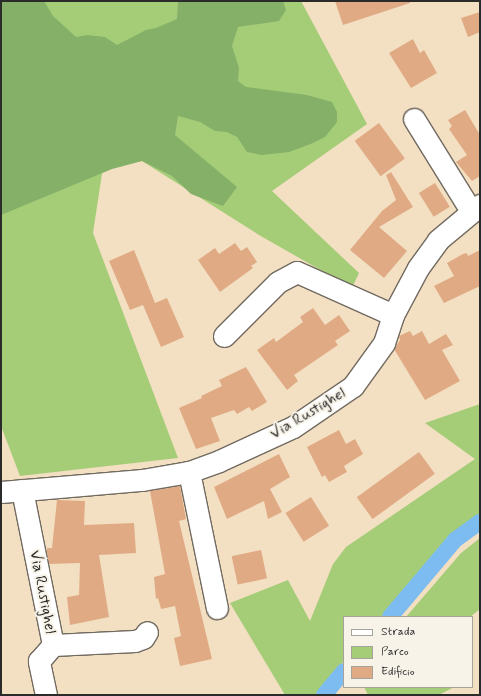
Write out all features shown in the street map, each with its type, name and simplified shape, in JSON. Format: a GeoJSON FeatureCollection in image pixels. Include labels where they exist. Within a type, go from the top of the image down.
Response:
{"type":"FeatureCollection","features":[{"type":"Feature","properties":{"kind":"street"},"geometry":{"type":"LineString","coordinates":[[414,119],[476,208]]}},
{"type":"Feature","properties":{"kind":"street","name":"Via Rustighel"},"geometry":{"type":"LineString","coordinates":[[1,492],[142,480],[189,472],[219,461],[293,427],[353,386],[384,343],[393,315],[418,268],[438,240],[476,208]]}},
{"type":"Feature","properties":{"kind":"street"},"geometry":{"type":"LineString","coordinates":[[224,336],[278,282],[297,272],[393,315]]}},
{"type":"Feature","properties":{"kind":"street"},"geometry":{"type":"LineString","coordinates":[[189,472],[217,608]]}},
{"type":"Feature","properties":{"kind":"street","name":"Via Rustighel"},"geometry":{"type":"LineString","coordinates":[[22,490],[53,645],[134,641],[143,638],[147,632]]}},
{"type":"Feature","properties":{"kind":"street"},"geometry":{"type":"LineString","coordinates":[[46,695],[40,661],[53,645]]}},
{"type":"Feature","properties":{"kind":"green space"},"geometry":{"type":"Polygon","coordinates":[[[1,1],[301,1],[367,124],[272,191],[359,273],[352,288],[259,235],[142,161],[103,167],[93,233],[178,458],[20,476],[1,426],[1,1]]]}},
{"type":"Feature","properties":{"kind":"green space"},"geometry":{"type":"Polygon","coordinates":[[[1,1],[44,1],[53,16],[76,37],[87,35],[105,37],[117,45],[146,30],[156,28],[177,19],[178,1],[283,1],[286,10],[279,21],[238,27],[232,46],[239,68],[238,81],[246,87],[307,95],[332,102],[337,112],[337,122],[325,137],[313,143],[289,152],[262,155],[247,152],[237,137],[227,132],[215,131],[200,122],[178,116],[175,135],[237,187],[223,206],[191,194],[172,176],[142,161],[112,169],[1,215],[1,1]]]}},
{"type":"Feature","properties":{"kind":"green space"},"geometry":{"type":"Polygon","coordinates":[[[480,404],[480,513],[444,542],[382,616],[343,616],[343,662],[315,695],[285,695],[230,603],[288,580],[310,621],[333,564],[346,547],[475,459],[425,423],[480,404]]]}},
{"type":"Feature","properties":{"kind":"green space"},"geometry":{"type":"Polygon","coordinates":[[[480,538],[480,609],[471,616],[407,616],[461,553],[480,538]]]}},
{"type":"Feature","properties":{"kind":"green space"},"geometry":{"type":"Polygon","coordinates":[[[364,688],[452,688],[439,695],[368,695],[364,688]]]}},
{"type":"Feature","properties":{"kind":"building"},"geometry":{"type":"Polygon","coordinates":[[[335,1],[410,1],[410,3],[343,25],[335,1]]]}},
{"type":"Feature","properties":{"kind":"building"},"geometry":{"type":"Polygon","coordinates":[[[480,12],[480,32],[468,37],[461,18],[480,12]]]}},
{"type":"Feature","properties":{"kind":"building"},"geometry":{"type":"Polygon","coordinates":[[[413,39],[420,53],[424,50],[437,73],[411,88],[389,53],[413,39]]]}},
{"type":"Feature","properties":{"kind":"building"},"geometry":{"type":"Polygon","coordinates":[[[465,110],[480,135],[480,176],[472,181],[456,162],[467,155],[449,129],[452,126],[448,120],[465,110]]]}},
{"type":"Feature","properties":{"kind":"building"},"geometry":{"type":"Polygon","coordinates":[[[379,123],[405,159],[381,176],[355,141],[379,123]]]}},
{"type":"Feature","properties":{"kind":"building"},"geometry":{"type":"Polygon","coordinates":[[[391,172],[413,207],[379,227],[407,251],[384,278],[350,250],[382,211],[396,200],[386,175],[391,172]]]}},
{"type":"Feature","properties":{"kind":"building"},"geometry":{"type":"Polygon","coordinates":[[[435,183],[450,207],[434,217],[419,193],[435,183]]]}},
{"type":"Feature","properties":{"kind":"building"},"geometry":{"type":"Polygon","coordinates":[[[235,243],[241,251],[247,247],[257,262],[251,266],[253,268],[220,292],[198,260],[215,248],[219,254],[235,243]]]}},
{"type":"Feature","properties":{"kind":"building"},"geometry":{"type":"Polygon","coordinates":[[[134,250],[155,303],[167,298],[184,337],[161,347],[143,305],[130,310],[109,261],[134,250]]]}},
{"type":"Feature","properties":{"kind":"building"},"geometry":{"type":"Polygon","coordinates":[[[480,250],[480,286],[444,303],[434,286],[454,276],[447,263],[463,254],[467,253],[468,256],[480,250]]]}},
{"type":"Feature","properties":{"kind":"building"},"geometry":{"type":"Polygon","coordinates":[[[313,308],[325,325],[339,315],[350,331],[335,341],[338,345],[294,375],[298,381],[287,390],[257,350],[274,338],[276,342],[303,322],[300,317],[313,308]]]}},
{"type":"Feature","properties":{"kind":"building"},"geometry":{"type":"Polygon","coordinates":[[[410,331],[413,336],[422,331],[429,344],[446,334],[453,345],[442,350],[460,381],[425,400],[394,349],[400,340],[399,336],[410,331]]]}},
{"type":"Feature","properties":{"kind":"building"},"geometry":{"type":"Polygon","coordinates":[[[246,367],[267,402],[252,411],[249,407],[237,414],[234,410],[211,418],[220,441],[196,449],[179,408],[202,398],[201,396],[222,386],[219,380],[246,367]]]}},
{"type":"Feature","properties":{"kind":"building"},"geometry":{"type":"Polygon","coordinates":[[[339,430],[346,444],[355,439],[363,454],[344,466],[347,472],[329,482],[325,475],[322,477],[307,447],[339,430]]]}},
{"type":"Feature","properties":{"kind":"building"},"geometry":{"type":"Polygon","coordinates":[[[419,452],[435,474],[373,519],[357,497],[419,452]]]}},
{"type":"Feature","properties":{"kind":"building"},"geometry":{"type":"Polygon","coordinates":[[[279,454],[290,477],[270,489],[282,512],[268,519],[264,501],[227,519],[214,487],[279,454]]]}},
{"type":"Feature","properties":{"kind":"building"},"geometry":{"type":"Polygon","coordinates":[[[180,486],[186,519],[179,521],[212,659],[180,666],[174,638],[181,636],[175,606],[161,609],[158,598],[156,599],[154,577],[165,574],[150,491],[180,486]]]}},
{"type":"Feature","properties":{"kind":"building"},"geometry":{"type":"Polygon","coordinates":[[[311,497],[329,526],[304,542],[286,513],[311,497]]]}},
{"type":"Feature","properties":{"kind":"building"},"geometry":{"type":"Polygon","coordinates":[[[57,500],[85,501],[84,525],[134,523],[136,553],[99,555],[109,617],[70,625],[67,597],[79,595],[80,563],[49,564],[47,548],[52,548],[57,500]]]}},
{"type":"Feature","properties":{"kind":"building"},"geometry":{"type":"Polygon","coordinates":[[[261,550],[267,578],[238,585],[232,556],[261,550]]]}},
{"type":"Feature","properties":{"kind":"waterway"},"geometry":{"type":"LineString","coordinates":[[391,616],[455,540],[480,522]]}},
{"type":"Feature","properties":{"kind":"waterway"},"geometry":{"type":"LineString","coordinates":[[324,695],[343,672]]}}]}
